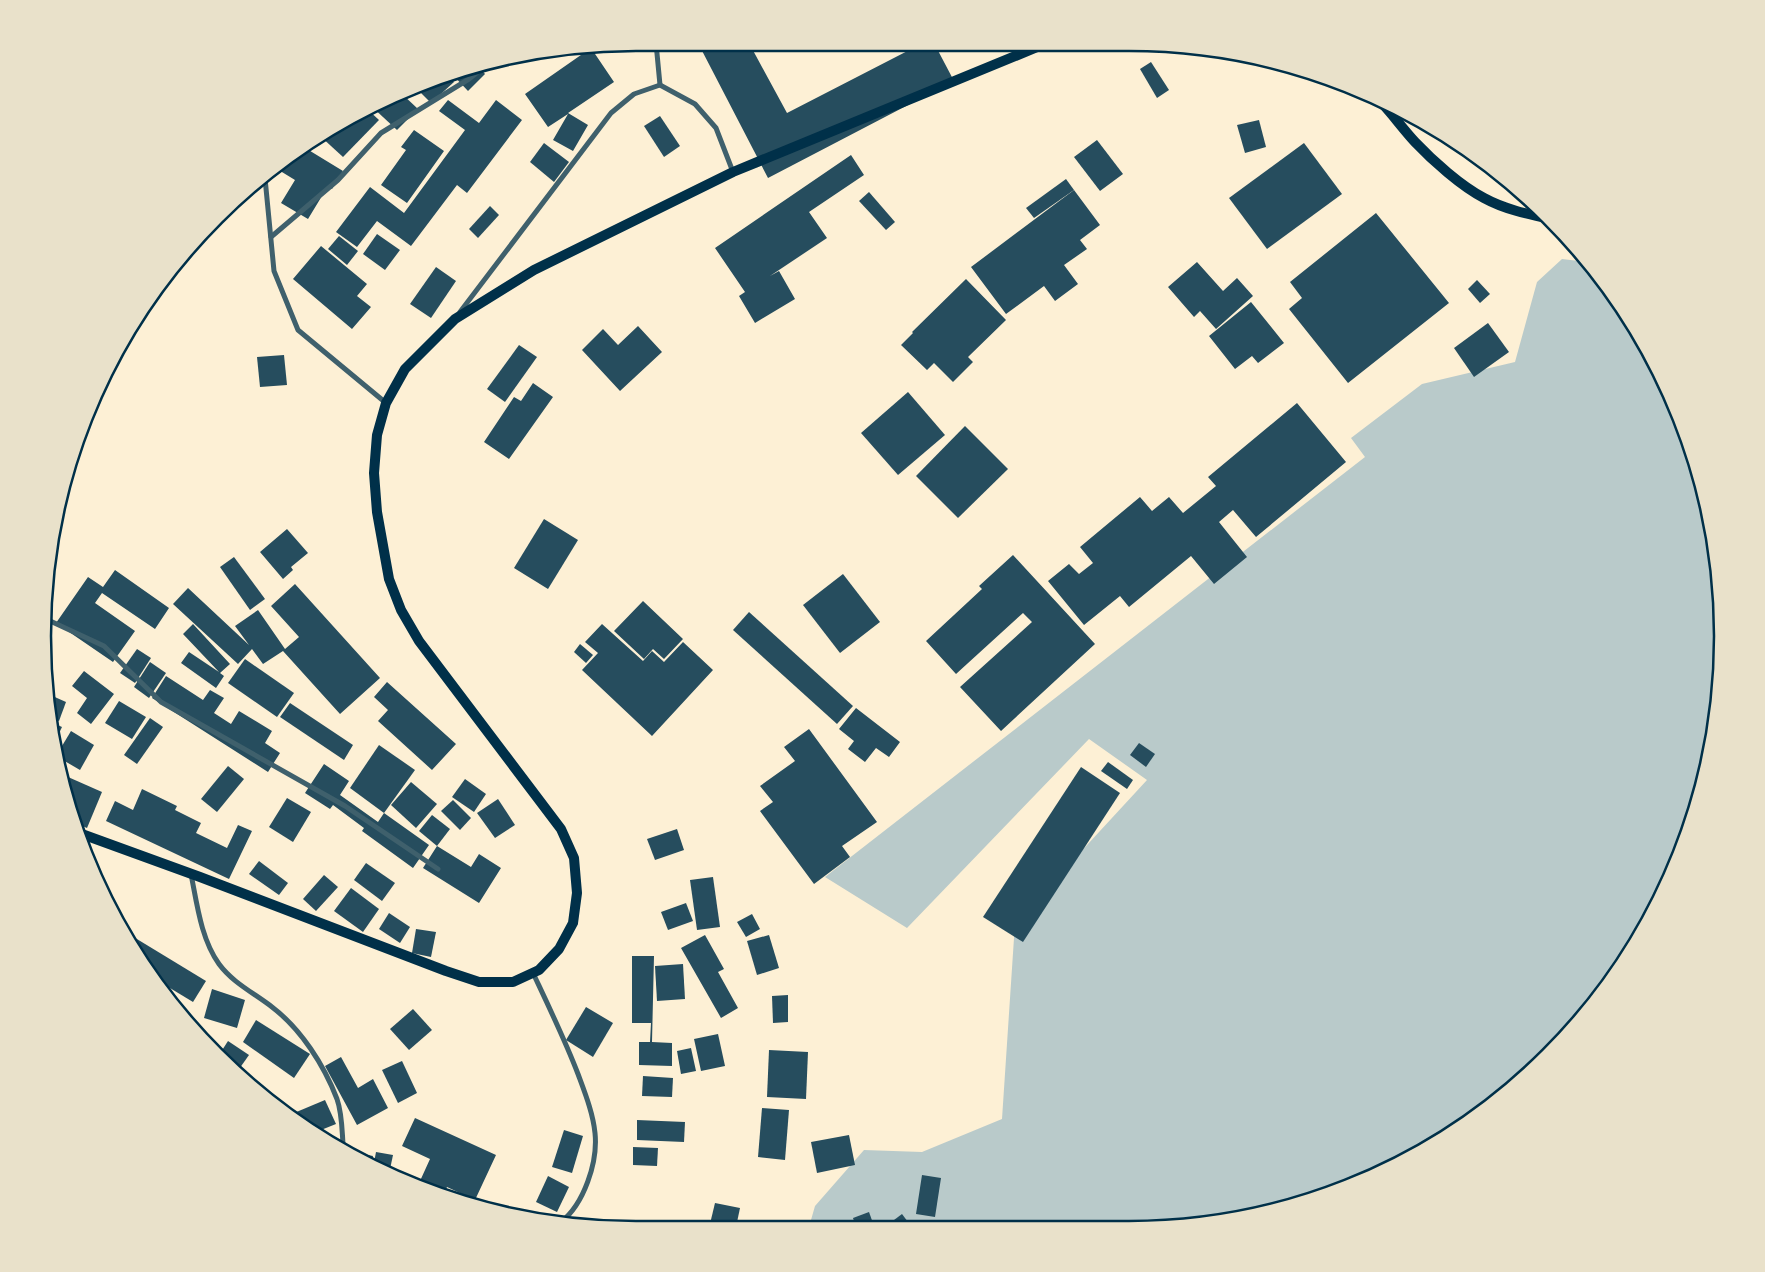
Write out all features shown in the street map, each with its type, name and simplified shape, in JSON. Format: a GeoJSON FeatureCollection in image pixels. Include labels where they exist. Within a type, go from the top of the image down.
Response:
{"type":"FeatureCollection","features":[{"type":"Feature","properties":{"kind":"main road"},"geometry":{"type":"LineString","coordinates":[[87,836],[479,982],[513,982],[540,970],[559,949],[573,922],[577,894],[574,858],[561,829],[419,641],[401,610],[389,579],[376,512],[374,473],[377,435],[386,403],[405,369],[455,319],[534,270],[733,172],[1025,51]]}},
{"type":"Feature","properties":{"kind":"main road"},"geometry":{"type":"LineString","coordinates":[[1395,116],[1415,142],[1446,171],[1476,193],[1483,198],[1518,212],[1535,216]]}},
{"type":"Feature","properties":{"kind":"street"},"geometry":{"type":"LineString","coordinates":[[657,51],[660,85]]}},
{"type":"Feature","properties":{"kind":"street"},"geometry":{"type":"LineString","coordinates":[[271,237],[338,180],[381,133],[474,74]]}},
{"type":"Feature","properties":{"kind":"street"},"geometry":{"type":"LineString","coordinates":[[455,319],[611,113],[634,94],[660,85],[695,104],[716,128],[733,172]]}},
{"type":"Feature","properties":{"kind":"street"},"geometry":{"type":"LineString","coordinates":[[266,183],[274,271],[298,330],[386,403]]}},
{"type":"Feature","properties":{"kind":"street"},"geometry":{"type":"LineString","coordinates":[[52,622],[104,646],[161,702],[345,806],[438,869]]}},
{"type":"Feature","properties":{"kind":"street"},"geometry":{"type":"LineString","coordinates":[[191,874],[208,944],[220,964],[235,981],[287,1019],[309,1046],[337,1100],[342,1123],[343,1141]]}},
{"type":"Feature","properties":{"kind":"street"},"geometry":{"type":"LineString","coordinates":[[532,973],[566,1043],[588,1099],[595,1134],[593,1160],[583,1195],[567,1217]]}},
{"type":"Feature","properties":{"kind":"shaded area"},"geometry":{"type":"Polygon","coordinates":[[[1562,259],[1578,261],[1615,311],[1635,344],[1653,377],[1683,448],[1703,522],[1712,598],[1714,636],[1709,712],[1703,750],[1683,824],[1653,895],[1615,961],[1593,992],[1569,1022],[1515,1076],[1454,1122],[1388,1160],[1353,1176],[1317,1190],[1280,1201],[1243,1210],[1205,1216],[1129,1221],[811,1221],[815,1206],[864,1150],[922,1152],[1002,1119],[1015,923],[1147,780],[1089,739],[907,928],[825,877],[1365,457],[1351,438],[1422,384],[1515,362],[1537,282],[1562,259]]]}},
{"type":"Feature","properties":{"kind":"building"},"geometry":{"type":"Polygon","coordinates":[[[702,51],[753,51],[787,113],[907,51],[938,51],[954,81],[768,178],[702,51]]]}},
{"type":"Feature","properties":{"kind":"building"},"geometry":{"type":"Polygon","coordinates":[[[595,53],[614,82],[568,113],[588,125],[573,151],[553,140],[568,114],[548,127],[525,94],[582,54],[595,53]]]}},
{"type":"Feature","properties":{"kind":"building"},"geometry":{"type":"Polygon","coordinates":[[[1151,62],[1169,90],[1157,98],[1140,69],[1151,62]]]}},
{"type":"Feature","properties":{"kind":"building"},"geometry":{"type":"Polygon","coordinates":[[[483,72],[485,74],[468,91],[457,79],[483,72]]]}},
{"type":"Feature","properties":{"kind":"building"},"geometry":{"type":"Polygon","coordinates":[[[448,82],[454,82],[431,103],[421,93],[448,82]]]}},
{"type":"Feature","properties":{"kind":"building"},"geometry":{"type":"Polygon","coordinates":[[[407,98],[418,109],[397,130],[377,112],[407,98]]]}},
{"type":"Feature","properties":{"kind":"building"},"geometry":{"type":"Polygon","coordinates":[[[448,100],[479,123],[496,100],[522,120],[467,193],[457,185],[411,246],[377,221],[357,247],[336,232],[370,187],[404,213],[465,130],[439,111],[448,100]]]}},
{"type":"Feature","properties":{"kind":"building"},"geometry":{"type":"Polygon","coordinates":[[[373,114],[379,120],[343,157],[326,141],[373,114]]]}},
{"type":"Feature","properties":{"kind":"building"},"geometry":{"type":"Polygon","coordinates":[[[660,116],[680,146],[664,157],[644,126],[660,116]]]}},
{"type":"Feature","properties":{"kind":"building"},"geometry":{"type":"Polygon","coordinates":[[[1259,120],[1266,147],[1245,153],[1237,125],[1259,120]]]}},
{"type":"Feature","properties":{"kind":"building"},"geometry":{"type":"Polygon","coordinates":[[[414,130],[444,151],[407,203],[381,185],[406,150],[401,147],[414,130]]]}},
{"type":"Feature","properties":{"kind":"building"},"geometry":{"type":"Polygon","coordinates":[[[1097,140],[1123,174],[1100,191],[1074,157],[1097,140]]]}},
{"type":"Feature","properties":{"kind":"building"},"geometry":{"type":"Polygon","coordinates":[[[544,143],[569,162],[554,182],[530,162],[544,143]]]}},
{"type":"Feature","properties":{"kind":"building"},"geometry":{"type":"Polygon","coordinates":[[[1304,143],[1342,194],[1267,249],[1229,198],[1304,143]]]}},
{"type":"Feature","properties":{"kind":"building"},"geometry":{"type":"Polygon","coordinates":[[[310,151],[343,171],[332,189],[328,186],[308,219],[281,203],[295,180],[281,171],[310,151]]]}},
{"type":"Feature","properties":{"kind":"building"},"geometry":{"type":"Polygon","coordinates":[[[851,155],[864,175],[809,212],[827,238],[770,276],[779,271],[795,299],[755,323],[739,296],[745,292],[715,248],[851,155]]]}},
{"type":"Feature","properties":{"kind":"building"},"geometry":{"type":"Polygon","coordinates":[[[1066,179],[1074,190],[1034,218],[1026,208],[1066,179]]]}},
{"type":"Feature","properties":{"kind":"building"},"geometry":{"type":"Polygon","coordinates":[[[1074,190],[1100,225],[1080,240],[1087,249],[1064,265],[1078,284],[1055,301],[1044,286],[1006,314],[971,267],[1074,190]]]}},
{"type":"Feature","properties":{"kind":"building"},"geometry":{"type":"Polygon","coordinates":[[[869,192],[895,222],[886,230],[859,201],[869,192]]]}},
{"type":"Feature","properties":{"kind":"building"},"geometry":{"type":"Polygon","coordinates":[[[490,206],[499,215],[478,238],[469,229],[490,206]]]}},
{"type":"Feature","properties":{"kind":"building"},"geometry":{"type":"Polygon","coordinates":[[[1376,213],[1449,303],[1348,383],[1289,309],[1302,298],[1290,282],[1376,213]]]}},
{"type":"Feature","properties":{"kind":"building"},"geometry":{"type":"Polygon","coordinates":[[[377,234],[400,250],[385,270],[363,254],[377,234]]]}},
{"type":"Feature","properties":{"kind":"building"},"geometry":{"type":"Polygon","coordinates":[[[339,236],[358,251],[347,265],[328,249],[339,236]]]}},
{"type":"Feature","properties":{"kind":"building"},"geometry":{"type":"Polygon","coordinates":[[[321,246],[367,284],[357,296],[371,307],[352,329],[293,279],[321,246]]]}},
{"type":"Feature","properties":{"kind":"building"},"geometry":{"type":"Polygon","coordinates":[[[1197,262],[1223,291],[1237,278],[1253,296],[1216,329],[1200,311],[1194,317],[1168,287],[1197,262]]]}},
{"type":"Feature","properties":{"kind":"building"},"geometry":{"type":"Polygon","coordinates":[[[436,267],[456,281],[431,318],[410,304],[436,267]]]}},
{"type":"Feature","properties":{"kind":"building"},"geometry":{"type":"Polygon","coordinates":[[[966,279],[1006,320],[968,357],[973,362],[953,382],[934,363],[927,370],[901,345],[966,279]]]}},
{"type":"Feature","properties":{"kind":"building"},"geometry":{"type":"Polygon","coordinates":[[[1477,280],[1490,294],[1480,303],[1468,289],[1477,280]]]}},
{"type":"Feature","properties":{"kind":"building"},"geometry":{"type":"Polygon","coordinates":[[[1251,302],[1284,343],[1258,363],[1252,356],[1235,369],[1209,336],[1251,302]]]}},
{"type":"Feature","properties":{"kind":"building"},"geometry":{"type":"Polygon","coordinates":[[[1488,323],[1509,352],[1474,377],[1454,348],[1488,323]]]}},
{"type":"Feature","properties":{"kind":"building"},"geometry":{"type":"Polygon","coordinates":[[[638,326],[662,352],[620,391],[582,350],[603,329],[618,345],[638,326]]]}},
{"type":"Feature","properties":{"kind":"building"},"geometry":{"type":"Polygon","coordinates":[[[519,345],[537,357],[505,402],[487,389],[519,345]]]}},
{"type":"Feature","properties":{"kind":"building"},"geometry":{"type":"Polygon","coordinates":[[[284,355],[287,385],[260,387],[257,357],[284,355]]]}},
{"type":"Feature","properties":{"kind":"building"},"geometry":{"type":"Polygon","coordinates":[[[533,383],[553,397],[509,459],[484,442],[514,397],[521,401],[533,383]]]}},
{"type":"Feature","properties":{"kind":"building"},"geometry":{"type":"Polygon","coordinates":[[[908,392],[945,435],[898,475],[861,433],[908,392]]]}},
{"type":"Feature","properties":{"kind":"building"},"geometry":{"type":"Polygon","coordinates":[[[1297,403],[1346,462],[1256,537],[1233,510],[1219,522],[1247,557],[1214,584],[1191,556],[1129,607],[1120,596],[1084,625],[1048,581],[1069,564],[1079,574],[1093,563],[1080,547],[1140,497],[1152,511],[1169,497],[1183,513],[1216,486],[1208,477],[1297,403]]]}},
{"type":"Feature","properties":{"kind":"building"},"geometry":{"type":"Polygon","coordinates":[[[965,426],[1008,469],[958,518],[916,476],[965,426]]]}},
{"type":"Feature","properties":{"kind":"building"},"geometry":{"type":"Polygon","coordinates":[[[544,519],[578,540],[548,589],[514,568],[544,519]]]}},
{"type":"Feature","properties":{"kind":"building"},"geometry":{"type":"Polygon","coordinates":[[[287,529],[308,553],[291,567],[293,570],[283,579],[260,552],[287,529]]]}},
{"type":"Feature","properties":{"kind":"building"},"geometry":{"type":"Polygon","coordinates":[[[1013,555],[1095,644],[1001,731],[960,687],[1032,622],[1023,613],[956,674],[926,641],[982,589],[979,586],[1013,555]]]}},
{"type":"Feature","properties":{"kind":"building"},"geometry":{"type":"Polygon","coordinates":[[[234,557],[265,599],[250,610],[220,567],[234,557]]]}},
{"type":"Feature","properties":{"kind":"building"},"geometry":{"type":"Polygon","coordinates":[[[115,570],[169,608],[155,629],[102,593],[95,603],[135,631],[113,662],[56,623],[88,577],[103,587],[115,570]]]}},
{"type":"Feature","properties":{"kind":"building"},"geometry":{"type":"Polygon","coordinates":[[[843,574],[880,622],[840,653],[803,605],[843,574]]]}},
{"type":"Feature","properties":{"kind":"building"},"geometry":{"type":"Polygon","coordinates":[[[295,584],[380,678],[340,714],[283,651],[263,664],[252,649],[238,664],[173,604],[188,588],[249,645],[235,626],[258,610],[285,649],[299,637],[271,606],[295,584]]]}},
{"type":"Feature","properties":{"kind":"building"},"geometry":{"type":"Polygon","coordinates":[[[643,601],[683,639],[664,659],[653,649],[644,659],[614,631],[643,601]]]}},
{"type":"Feature","properties":{"kind":"building"},"geometry":{"type":"Polygon","coordinates":[[[749,612],[853,706],[837,724],[733,630],[749,612]]]}},
{"type":"Feature","properties":{"kind":"building"},"geometry":{"type":"Polygon","coordinates":[[[193,624],[230,664],[220,673],[224,676],[216,688],[181,663],[189,652],[219,672],[183,634],[193,624]]]}},
{"type":"Feature","properties":{"kind":"building"},"geometry":{"type":"Polygon","coordinates":[[[602,624],[643,661],[652,651],[664,662],[683,642],[713,670],[652,736],[582,670],[598,653],[585,642],[602,624]]]}},
{"type":"Feature","properties":{"kind":"building"},"geometry":{"type":"Polygon","coordinates":[[[580,644],[593,655],[586,663],[574,652],[580,644]]]}},
{"type":"Feature","properties":{"kind":"building"},"geometry":{"type":"Polygon","coordinates":[[[137,649],[151,658],[135,683],[120,673],[137,649]]]}},
{"type":"Feature","properties":{"kind":"building"},"geometry":{"type":"Polygon","coordinates":[[[245,659],[294,693],[277,717],[228,683],[245,659]]]}},
{"type":"Feature","properties":{"kind":"building"},"geometry":{"type":"Polygon","coordinates":[[[150,662],[166,673],[149,698],[134,687],[150,662]]]}},
{"type":"Feature","properties":{"kind":"building"},"geometry":{"type":"Polygon","coordinates":[[[84,671],[114,694],[91,724],[77,713],[87,698],[72,686],[84,671]]]}},
{"type":"Feature","properties":{"kind":"building"},"geometry":{"type":"Polygon","coordinates":[[[166,676],[203,700],[210,690],[224,698],[214,713],[231,724],[239,711],[272,731],[265,743],[280,753],[268,772],[152,698],[166,676]]]}},
{"type":"Feature","properties":{"kind":"building"},"geometry":{"type":"Polygon","coordinates":[[[387,682],[456,744],[432,770],[378,721],[388,710],[374,697],[387,682]]]}},
{"type":"Feature","properties":{"kind":"building"},"geometry":{"type":"Polygon","coordinates":[[[55,697],[66,702],[59,721],[57,720],[55,697]]]}},
{"type":"Feature","properties":{"kind":"building"},"geometry":{"type":"Polygon","coordinates":[[[119,701],[146,717],[132,739],[105,723],[119,701]]]}},
{"type":"Feature","properties":{"kind":"building"},"geometry":{"type":"Polygon","coordinates":[[[290,703],[353,745],[344,760],[280,717],[290,703]]]}},
{"type":"Feature","properties":{"kind":"building"},"geometry":{"type":"Polygon","coordinates":[[[856,708],[900,742],[889,757],[876,748],[865,762],[848,749],[854,741],[839,729],[856,708]]]}},
{"type":"Feature","properties":{"kind":"building"},"geometry":{"type":"Polygon","coordinates":[[[150,718],[163,727],[137,764],[124,755],[150,718]]]}},
{"type":"Feature","properties":{"kind":"building"},"geometry":{"type":"Polygon","coordinates":[[[809,729],[877,822],[842,846],[850,857],[814,884],[760,811],[773,802],[760,786],[795,761],[784,747],[809,729]]]}},
{"type":"Feature","properties":{"kind":"building"},"geometry":{"type":"Polygon","coordinates":[[[71,731],[94,745],[80,770],[65,761],[62,747],[71,731]]]}},
{"type":"Feature","properties":{"kind":"building"},"geometry":{"type":"Polygon","coordinates":[[[1139,743],[1155,754],[1146,767],[1130,755],[1139,743]]]}},
{"type":"Feature","properties":{"kind":"building"},"geometry":{"type":"Polygon","coordinates":[[[379,745],[415,770],[384,813],[350,788],[379,745]]]}},
{"type":"Feature","properties":{"kind":"building"},"geometry":{"type":"Polygon","coordinates":[[[1108,762],[1133,780],[1127,789],[1101,771],[1108,762]]]}},
{"type":"Feature","properties":{"kind":"building"},"geometry":{"type":"Polygon","coordinates":[[[324,764],[349,781],[340,795],[378,822],[384,813],[429,845],[413,868],[362,831],[364,828],[333,805],[330,809],[305,793],[324,764]]]}},
{"type":"Feature","properties":{"kind":"building"},"geometry":{"type":"Polygon","coordinates":[[[228,766],[244,779],[217,812],[201,799],[228,766]]]}},
{"type":"Feature","properties":{"kind":"building"},"geometry":{"type":"Polygon","coordinates":[[[1081,767],[1120,793],[1023,942],[983,917],[1081,767]]]}},
{"type":"Feature","properties":{"kind":"building"},"geometry":{"type":"Polygon","coordinates":[[[69,777],[102,792],[87,828],[82,824],[69,777]]]}},
{"type":"Feature","properties":{"kind":"building"},"geometry":{"type":"Polygon","coordinates":[[[465,779],[486,794],[474,812],[452,797],[465,779]]]}},
{"type":"Feature","properties":{"kind":"building"},"geometry":{"type":"Polygon","coordinates":[[[411,782],[437,804],[416,828],[391,805],[411,782]]]}},
{"type":"Feature","properties":{"kind":"building"},"geometry":{"type":"Polygon","coordinates":[[[142,789],[177,806],[175,810],[201,823],[196,833],[227,848],[238,825],[252,831],[229,879],[106,821],[115,801],[133,810],[142,789]]]}},
{"type":"Feature","properties":{"kind":"building"},"geometry":{"type":"Polygon","coordinates":[[[287,798],[311,812],[293,842],[269,827],[287,798]]]}},
{"type":"Feature","properties":{"kind":"building"},"geometry":{"type":"Polygon","coordinates":[[[498,799],[515,825],[495,838],[477,813],[498,799]]]}},
{"type":"Feature","properties":{"kind":"building"},"geometry":{"type":"Polygon","coordinates":[[[453,800],[471,818],[460,830],[441,811],[453,800]]]}},
{"type":"Feature","properties":{"kind":"building"},"geometry":{"type":"Polygon","coordinates":[[[432,815],[450,829],[437,846],[419,831],[432,815]]]}},
{"type":"Feature","properties":{"kind":"building"},"geometry":{"type":"Polygon","coordinates":[[[677,829],[684,850],[655,860],[647,839],[677,829]]]}},
{"type":"Feature","properties":{"kind":"building"},"geometry":{"type":"Polygon","coordinates":[[[437,846],[471,867],[479,854],[501,868],[479,903],[423,868],[437,846]]]}},
{"type":"Feature","properties":{"kind":"building"},"geometry":{"type":"Polygon","coordinates":[[[259,861],[288,883],[279,895],[249,874],[259,861]]]}},
{"type":"Feature","properties":{"kind":"building"},"geometry":{"type":"Polygon","coordinates":[[[366,863],[395,883],[382,901],[354,880],[366,863]]]}},
{"type":"Feature","properties":{"kind":"building"},"geometry":{"type":"Polygon","coordinates":[[[324,875],[338,887],[316,911],[303,899],[324,875]]]}},
{"type":"Feature","properties":{"kind":"building"},"geometry":{"type":"Polygon","coordinates":[[[713,877],[720,927],[697,930],[690,880],[713,877]]]}},
{"type":"Feature","properties":{"kind":"building"},"geometry":{"type":"Polygon","coordinates":[[[351,888],[379,909],[363,932],[334,911],[351,888]]]}},
{"type":"Feature","properties":{"kind":"building"},"geometry":{"type":"Polygon","coordinates":[[[686,903],[693,921],[668,930],[661,912],[686,903]]]}},
{"type":"Feature","properties":{"kind":"building"},"geometry":{"type":"Polygon","coordinates":[[[389,913],[410,927],[400,943],[379,929],[389,913]]]}},
{"type":"Feature","properties":{"kind":"building"},"geometry":{"type":"Polygon","coordinates":[[[752,914],[760,929],[746,937],[737,922],[752,914]]]}},
{"type":"Feature","properties":{"kind":"building"},"geometry":{"type":"Polygon","coordinates":[[[416,929],[436,932],[431,957],[412,953],[416,929]]]}},
{"type":"Feature","properties":{"kind":"building"},"geometry":{"type":"Polygon","coordinates":[[[705,935],[724,969],[718,972],[738,1008],[721,1018],[681,948],[705,935]]]}},
{"type":"Feature","properties":{"kind":"building"},"geometry":{"type":"Polygon","coordinates":[[[769,935],[779,968],[757,975],[747,941],[769,935]]]}},
{"type":"Feature","properties":{"kind":"building"},"geometry":{"type":"Polygon","coordinates":[[[137,939],[206,981],[193,1002],[169,987],[137,939]]]}},
{"type":"Feature","properties":{"kind":"building"},"geometry":{"type":"Polygon","coordinates":[[[632,956],[654,956],[652,1042],[672,1043],[672,1066],[639,1065],[639,1042],[650,1042],[651,1023],[632,1023],[632,956]]]}},
{"type":"Feature","properties":{"kind":"building"},"geometry":{"type":"Polygon","coordinates":[[[683,964],[685,999],[657,1001],[655,966],[683,964]]]}},
{"type":"Feature","properties":{"kind":"building"},"geometry":{"type":"Polygon","coordinates":[[[212,989],[245,1000],[237,1028],[204,1018],[212,989]]]}},
{"type":"Feature","properties":{"kind":"building"},"geometry":{"type":"Polygon","coordinates":[[[788,995],[788,1022],[773,1023],[772,996],[788,995]]]}},
{"type":"Feature","properties":{"kind":"building"},"geometry":{"type":"Polygon","coordinates":[[[586,1007],[613,1023],[593,1057],[566,1040],[586,1007]]]}},
{"type":"Feature","properties":{"kind":"building"},"geometry":{"type":"Polygon","coordinates":[[[413,1009],[432,1030],[409,1050],[390,1029],[413,1009]]]}},
{"type":"Feature","properties":{"kind":"building"},"geometry":{"type":"Polygon","coordinates":[[[256,1020],[310,1054],[294,1078],[243,1042],[256,1020]]]}},
{"type":"Feature","properties":{"kind":"building"},"geometry":{"type":"Polygon","coordinates":[[[718,1034],[725,1066],[701,1071],[694,1039],[718,1034]]]}},
{"type":"Feature","properties":{"kind":"building"},"geometry":{"type":"Polygon","coordinates":[[[228,1041],[249,1055],[241,1067],[223,1049],[228,1041]]]}},
{"type":"Feature","properties":{"kind":"building"},"geometry":{"type":"Polygon","coordinates":[[[691,1048],[696,1071],[681,1074],[677,1051],[691,1048]]]}},
{"type":"Feature","properties":{"kind":"building"},"geometry":{"type":"Polygon","coordinates":[[[769,1050],[808,1052],[806,1099],[767,1097],[769,1050]]]}},
{"type":"Feature","properties":{"kind":"building"},"geometry":{"type":"Polygon","coordinates":[[[341,1057],[358,1088],[373,1079],[388,1108],[357,1125],[325,1066],[341,1057]]]}},
{"type":"Feature","properties":{"kind":"building"},"geometry":{"type":"Polygon","coordinates":[[[402,1061],[417,1093],[398,1103],[382,1070],[402,1061]]]}},
{"type":"Feature","properties":{"kind":"building"},"geometry":{"type":"Polygon","coordinates":[[[643,1076],[673,1078],[672,1097],[642,1096],[643,1076]]]}},
{"type":"Feature","properties":{"kind":"building"},"geometry":{"type":"Polygon","coordinates":[[[325,1100],[336,1124],[323,1129],[297,1112],[325,1100]]]}},
{"type":"Feature","properties":{"kind":"building"},"geometry":{"type":"Polygon","coordinates":[[[762,1108],[789,1110],[785,1160],[758,1157],[762,1108]]]}},
{"type":"Feature","properties":{"kind":"building"},"geometry":{"type":"Polygon","coordinates":[[[415,1118],[496,1155],[476,1198],[421,1179],[430,1159],[402,1146],[415,1118]]]}},
{"type":"Feature","properties":{"kind":"building"},"geometry":{"type":"Polygon","coordinates":[[[637,1120],[685,1122],[684,1142],[637,1140],[637,1120]]]}},
{"type":"Feature","properties":{"kind":"building"},"geometry":{"type":"Polygon","coordinates":[[[564,1130],[583,1136],[572,1173],[552,1167],[564,1130]]]}},
{"type":"Feature","properties":{"kind":"building"},"geometry":{"type":"Polygon","coordinates":[[[849,1135],[855,1165],[817,1173],[811,1142],[849,1135]]]}},
{"type":"Feature","properties":{"kind":"building"},"geometry":{"type":"Polygon","coordinates":[[[633,1147],[658,1148],[657,1166],[633,1165],[633,1147]]]}},
{"type":"Feature","properties":{"kind":"building"},"geometry":{"type":"Polygon","coordinates":[[[376,1152],[393,1155],[391,1166],[375,1159],[376,1152]]]}},
{"type":"Feature","properties":{"kind":"building"},"geometry":{"type":"Polygon","coordinates":[[[922,1175],[941,1178],[935,1217],[916,1214],[922,1175]]]}},
{"type":"Feature","properties":{"kind":"building"},"geometry":{"type":"Polygon","coordinates":[[[548,1176],[569,1187],[557,1212],[536,1202],[548,1176]]]}},
{"type":"Feature","properties":{"kind":"building"},"geometry":{"type":"Polygon","coordinates":[[[715,1203],[740,1208],[737,1221],[711,1221],[715,1203]]]}},
{"type":"Feature","properties":{"kind":"building"},"geometry":{"type":"Polygon","coordinates":[[[869,1212],[872,1221],[854,1221],[853,1218],[869,1212]]]}},
{"type":"Feature","properties":{"kind":"building"},"geometry":{"type":"Polygon","coordinates":[[[902,1214],[907,1221],[893,1221],[902,1214]]]}}]}
